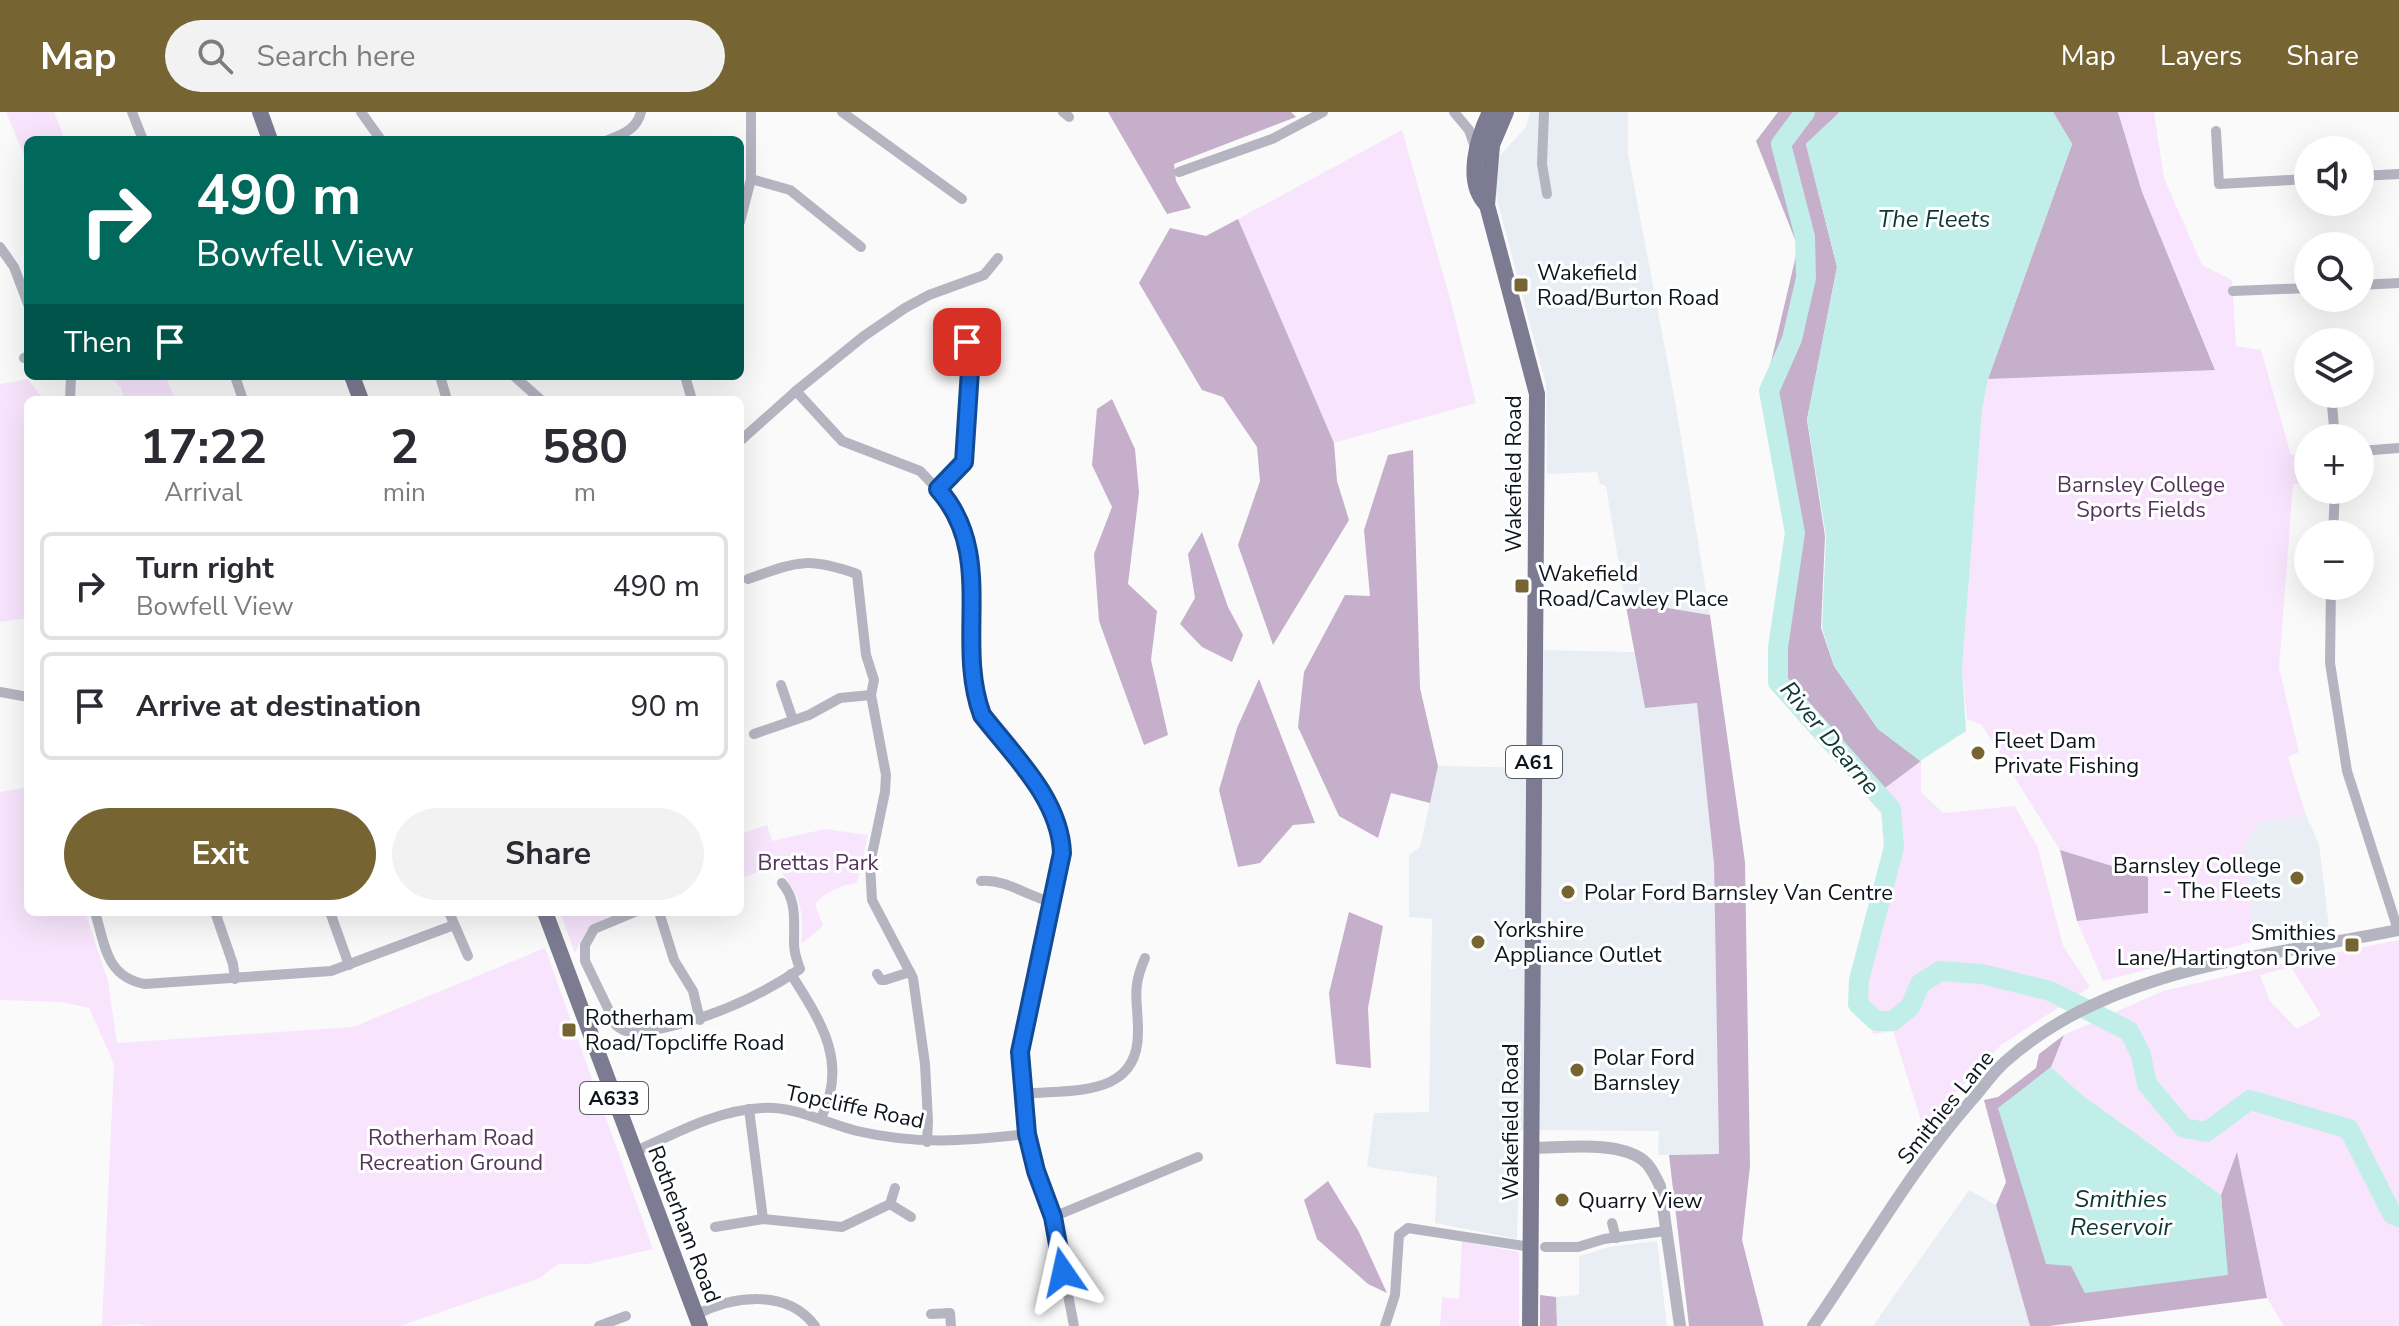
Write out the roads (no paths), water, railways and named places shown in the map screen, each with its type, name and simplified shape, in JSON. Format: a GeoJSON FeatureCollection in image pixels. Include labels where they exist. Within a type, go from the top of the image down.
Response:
{"type":"FeatureCollection","features":[{"type":"Feature","properties":{"kind":"main road"},"geometry":{"type":"LineString","coordinates":[[260,112],[269,136]]}},
{"type":"Feature","properties":{"kind":"main road","name":"A61"},"geometry":{"type":"LineString","coordinates":[[1487,205],[1477,187],[1477,153],[1490,112]]}},
{"type":"Feature","properties":{"kind":"main road","name":"A61"},"geometry":{"type":"LineString","coordinates":[[1487,205],[1492,145],[1506,112]]}},
{"type":"Feature","properties":{"kind":"main road","name":"Wakefield Road"},"geometry":{"type":"LineString","coordinates":[[1487,205],[1537,394],[1532,1148],[1538,1247],[1530,1326]]}},
{"type":"Feature","properties":{"kind":"main road","name":"Rotherham Road"},"geometry":{"type":"LineString","coordinates":[[546,916],[698,1320]]}},
{"type":"Feature","properties":{"kind":"street"},"geometry":{"type":"LineString","coordinates":[[132,112],[141,136]]}},
{"type":"Feature","properties":{"kind":"street"},"geometry":{"type":"LineString","coordinates":[[361,112],[378,136]]}},
{"type":"Feature","properties":{"kind":"street"},"geometry":{"type":"LineString","coordinates":[[618,136],[628,132],[640,118],[641,112]]}},
{"type":"Feature","properties":{"kind":"street"},"geometry":{"type":"LineString","coordinates":[[744,206],[751,179],[751,112]]}},
{"type":"Feature","properties":{"kind":"street"},"geometry":{"type":"LineString","coordinates":[[842,112],[962,199]]}},
{"type":"Feature","properties":{"kind":"street"},"geometry":{"type":"LineString","coordinates":[[1179,172],[1272,139],[1323,112]]}},
{"type":"Feature","properties":{"kind":"street"},"geometry":{"type":"LineString","coordinates":[[1454,112],[1472,134],[1477,153]]}},
{"type":"Feature","properties":{"kind":"street"},"geometry":{"type":"LineString","coordinates":[[1544,112],[1542,164],[1547,194]]}},
{"type":"Feature","properties":{"kind":"street"},"geometry":{"type":"LineString","coordinates":[[2216,131],[2219,184],[2294,180]]}},
{"type":"Feature","properties":{"kind":"street"},"geometry":{"type":"LineString","coordinates":[[2374,175],[2399,174]]}},
{"type":"Feature","properties":{"kind":"street"},"geometry":{"type":"LineString","coordinates":[[751,179],[790,190],[861,247]]}},
{"type":"Feature","properties":{"kind":"street"},"geometry":{"type":"LineString","coordinates":[[2,255],[24,288]]}},
{"type":"Feature","properties":{"kind":"street"},"geometry":{"type":"LineString","coordinates":[[744,437],[796,391],[905,308],[929,295],[984,275],[995,261],[982,255]]}},
{"type":"Feature","properties":{"kind":"street"},"geometry":{"type":"LineString","coordinates":[[2374,284],[2399,283]]}},
{"type":"Feature","properties":{"kind":"street"},"geometry":{"type":"LineString","coordinates":[[2241,294],[2294,289]]}},
{"type":"Feature","properties":{"kind":"street"},"geometry":{"type":"LineString","coordinates":[[938,489],[964,462],[971,355],[962,340]]}},
{"type":"Feature","properties":{"kind":"street"},"geometry":{"type":"LineString","coordinates":[[518,380],[536,396]]}},
{"type":"Feature","properties":{"kind":"street"},"geometry":{"type":"LineString","coordinates":[[796,391],[842,441],[920,471],[951,503],[963,528],[971,557],[971,653],[978,705],[982,715],[1043,794],[1060,834],[1062,853],[1020,1052],[1027,1134],[1036,1171],[1053,1217],[1074,1326]]}},
{"type":"Feature","properties":{"kind":"street"},"geometry":{"type":"LineString","coordinates":[[2374,450],[2399,448]]}},
{"type":"Feature","properties":{"kind":"street"},"geometry":{"type":"LineString","coordinates":[[748,579],[799,562],[838,567],[857,574],[866,655],[874,680],[871,695],[886,775],[870,864],[872,900],[910,972],[925,1064],[927,1142]]}},
{"type":"Feature","properties":{"kind":"street"},"geometry":{"type":"LineString","coordinates":[[2331,600],[2330,663],[2347,771],[2398,930]]}},
{"type":"Feature","properties":{"kind":"street"},"geometry":{"type":"LineString","coordinates":[[781,685],[793,720]]}},
{"type":"Feature","properties":{"kind":"street"},"geometry":{"type":"LineString","coordinates":[[0,692],[24,696]]}},
{"type":"Feature","properties":{"kind":"street"},"geometry":{"type":"LineString","coordinates":[[754,734],[840,698],[871,695]]}},
{"type":"Feature","properties":{"kind":"street"},"geometry":{"type":"LineString","coordinates":[[981,881],[998,880],[1051,902]]}},
{"type":"Feature","properties":{"kind":"street"},"geometry":{"type":"LineString","coordinates":[[625,916],[594,929],[585,945],[585,961],[616,1025],[623,1031],[635,1034],[700,1020],[728,1010],[800,969],[794,947],[795,916],[791,899],[782,883]]}},
{"type":"Feature","properties":{"kind":"street"},"geometry":{"type":"LineString","coordinates":[[96,916],[110,962],[118,973],[131,982],[145,984],[331,971],[454,925]]}},
{"type":"Feature","properties":{"kind":"street"},"geometry":{"type":"LineString","coordinates":[[216,916],[235,979]]}},
{"type":"Feature","properties":{"kind":"street"},"geometry":{"type":"LineString","coordinates":[[331,916],[349,965]]}},
{"type":"Feature","properties":{"kind":"street"},"geometry":{"type":"LineString","coordinates":[[451,916],[468,956]]}},
{"type":"Feature","properties":{"kind":"street"},"geometry":{"type":"LineString","coordinates":[[660,916],[674,960],[693,991],[700,1020]]}},
{"type":"Feature","properties":{"kind":"street","name":"Smithies Lane"},"geometry":{"type":"LineString","coordinates":[[1813,1326],[1945,1131],[2006,1061],[2065,1019],[2156,979],[2398,930]]}},
{"type":"Feature","properties":{"kind":"street"},"geometry":{"type":"LineString","coordinates":[[1024,1094],[1101,1086],[1120,1078],[1129,1069],[1138,1033],[1134,1002],[1137,976],[1145,958]]}},
{"type":"Feature","properties":{"kind":"street"},"geometry":{"type":"LineString","coordinates":[[877,974],[885,980],[910,972]]}},
{"type":"Feature","properties":{"kind":"street"},"geometry":{"type":"LineString","coordinates":[[791,974],[818,1018],[832,1060],[833,1086],[821,1118]]}},
{"type":"Feature","properties":{"kind":"street"},"geometry":{"type":"LineString","coordinates":[[749,1109],[763,1219]]}},
{"type":"Feature","properties":{"kind":"street","name":"Topcliffe Road"},"geometry":{"type":"LineString","coordinates":[[634,1152],[704,1121],[749,1109],[790,1110],[852,1130],[927,1142],[1027,1134]]}},
{"type":"Feature","properties":{"kind":"street"},"geometry":{"type":"LineString","coordinates":[[1532,1148],[1606,1148],[1633,1154],[1653,1170],[1660,1186],[1680,1326]]}},
{"type":"Feature","properties":{"kind":"street"},"geometry":{"type":"LineString","coordinates":[[1053,1217],[1198,1157]]}},
{"type":"Feature","properties":{"kind":"street"},"geometry":{"type":"LineString","coordinates":[[715,1227],[763,1219],[842,1227],[890,1204],[895,1188]]}},
{"type":"Feature","properties":{"kind":"street"},"geometry":{"type":"LineString","coordinates":[[890,1204],[911,1217]]}},
{"type":"Feature","properties":{"kind":"street"},"geometry":{"type":"LineString","coordinates":[[1612,1223],[1616,1238]]}},
{"type":"Feature","properties":{"kind":"street"},"geometry":{"type":"LineString","coordinates":[[1385,1326],[1395,1295],[1399,1235],[1408,1228],[1538,1247],[1578,1247],[1666,1231]]}},
{"type":"Feature","properties":{"kind":"street"},"geometry":{"type":"LineString","coordinates":[[698,1320],[735,1300],[752,1298],[769,1300],[801,1313],[815,1326]]}},
{"type":"Feature","properties":{"kind":"street"},"geometry":{"type":"LineString","coordinates":[[931,1314],[950,1313],[951,1326]]}},
{"type":"Feature","properties":{"kind":"street"},"geometry":{"type":"LineString","coordinates":[[599,1326],[626,1316]]}},
{"type":"Feature","properties":{"kind":"water","name":"The Fleets"},"geometry":{"type":"Polygon","coordinates":[[[1840,112],[2053,112],[2072,144],[1988,379],[1982,410],[1962,669],[1966,731],[1920,761],[1878,729],[1834,666],[1822,628],[1826,536],[1807,419],[1837,267],[1806,144],[1840,112]]]}},
{"type":"Feature","properties":{"kind":"water","name":"Smithies Reservoir"},"geometry":{"type":"Polygon","coordinates":[[[2051,1067],[2082,1095],[2221,1195],[2228,1275],[2085,1293],[2071,1266],[2046,1264],[1998,1108],[2051,1067]]]}},
{"type":"Feature","properties":{"kind":"waterway","name":"River Dearne"},"geometry":{"type":"LineString","coordinates":[[1805,112],[1781,144],[1805,237],[1806,278],[1792,339],[1769,391],[1795,533],[1778,647],[1778,682],[1891,809],[1894,847],[1859,980],[1858,1004],[1876,1021],[1893,1021],[1910,1007],[1920,984],[1940,971],[1982,974],[2050,991],[2129,1031],[2141,1055],[2147,1084],[2184,1128],[2206,1132],[2250,1100],[2349,1129],[2392,1214],[2399,1217]]}},
{"type":"Feature","properties":{"kind":"place","name":"Wakefield Road/Burton Road"},"geometry":{"type":"Point","coordinates":[1521,285]}},
{"type":"Feature","properties":{"kind":"place","name":"Wakefield Road/Cawley Place"},"geometry":{"type":"Point","coordinates":[1522,586]}},
{"type":"Feature","properties":{"kind":"place","name":"Fleet Dam Private Fishing"},"geometry":{"type":"Point","coordinates":[1978,753]}},
{"type":"Feature","properties":{"kind":"place","name":"Barnsley College - The Fleets"},"geometry":{"type":"Point","coordinates":[2297,878]}},
{"type":"Feature","properties":{"kind":"place","name":"Polar Ford Barnsley Van Centre"},"geometry":{"type":"Point","coordinates":[1568,892]}},
{"type":"Feature","properties":{"kind":"place","name":"Yorkshire Appliance Outlet"},"geometry":{"type":"Point","coordinates":[1478,942]}},
{"type":"Feature","properties":{"kind":"place","name":"Smithies Lane/Hartington Drive"},"geometry":{"type":"Point","coordinates":[2352,945]}},
{"type":"Feature","properties":{"kind":"place","name":"Rotherham Road/Topcliffe Road"},"geometry":{"type":"Point","coordinates":[569,1030]}},
{"type":"Feature","properties":{"kind":"place","name":"Polar Ford Barnsley"},"geometry":{"type":"Point","coordinates":[1577,1070]}},
{"type":"Feature","properties":{"kind":"place","name":"Quarry View"},"geometry":{"type":"Point","coordinates":[1562,1200]}},
{"type":"Feature","properties":{"kind":"park label","name":"Barnsley College Sports Fields"},"geometry":{"type":"Point","coordinates":[2141,496]}},
{"type":"Feature","properties":{"kind":"park label","name":"Brettas Park"},"geometry":{"type":"Point","coordinates":[818,862]}},
{"type":"Feature","properties":{"kind":"park label","name":"Rotherham Road Recreation Ground"},"geometry":{"type":"Point","coordinates":[451,1150]}}]}
